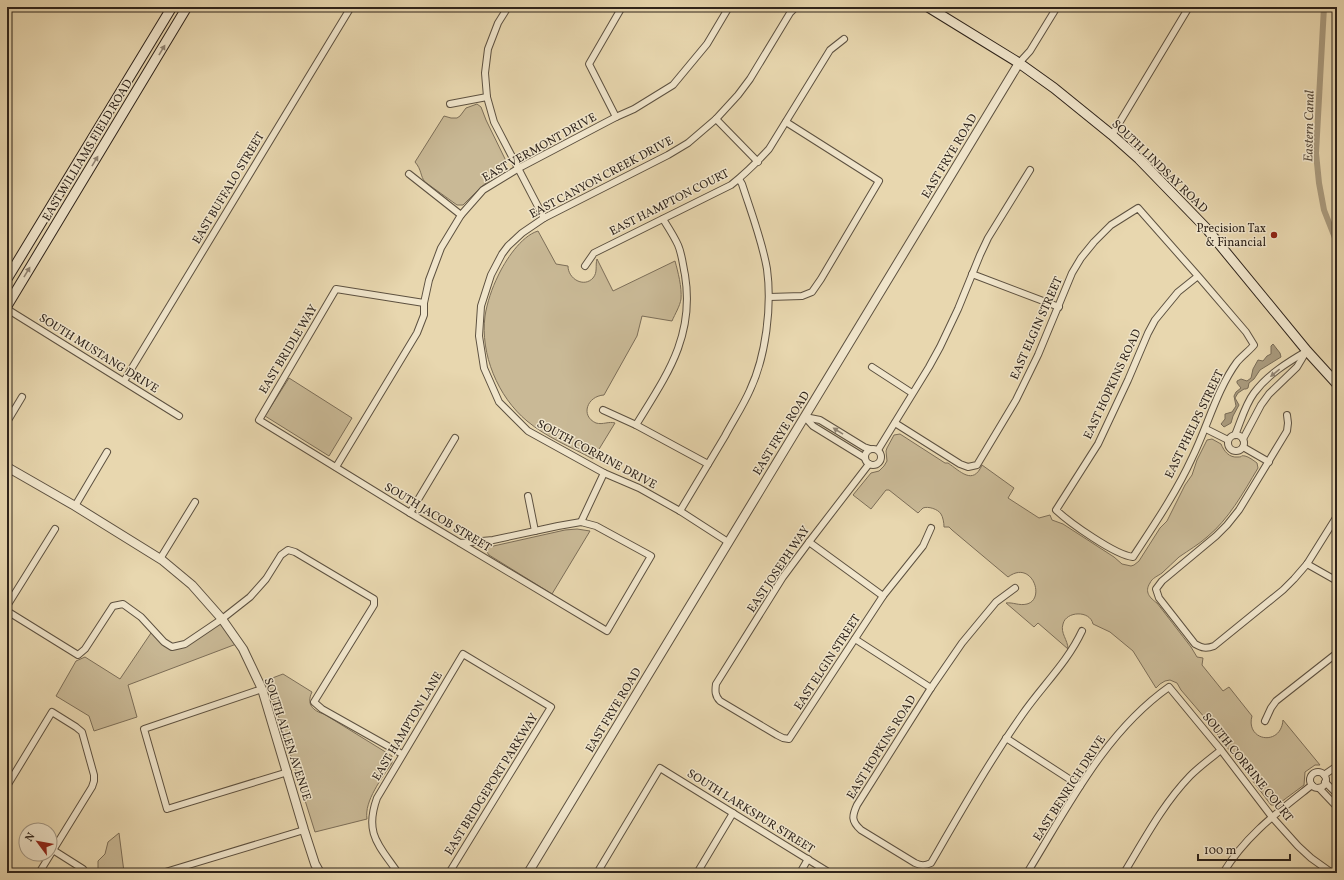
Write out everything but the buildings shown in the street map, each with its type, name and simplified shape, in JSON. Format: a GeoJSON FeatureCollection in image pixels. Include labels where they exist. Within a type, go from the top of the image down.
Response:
{"type":"FeatureCollection","features":[{"type":"Feature","properties":{"kind":"main road","name":"EAST WILLIAMS FIELD ROAD"},"geometry":{"type":"LineString","coordinates":[[7,279],[172,7]]}},
{"type":"Feature","properties":{"kind":"main road","name":"EAST WILLIAMS FIELD ROAD"},"geometry":{"type":"LineString","coordinates":[[7,306],[187,7]]}},
{"type":"Feature","properties":{"kind":"main road","name":"SOUTH LINDSAY ROAD"},"geometry":{"type":"LineString","coordinates":[[928,7],[1020,63],[1054,88],[1112,135],[1164,184],[1206,228],[1307,351],[1337,384]]}},
{"type":"Feature","properties":{"kind":"street","name":"EAST BUFFALO STREET"},"geometry":{"type":"LineString","coordinates":[[124,381],[351,7]]}},
{"type":"Feature","properties":{"kind":"street"},"geometry":{"type":"LineString","coordinates":[[508,7],[498,24],[488,49],[485,73],[487,97],[494,122],[544,218]]}},
{"type":"Feature","properties":{"kind":"street"},"geometry":{"type":"LineString","coordinates":[[616,117],[589,64],[622,7]]}},
{"type":"Feature","properties":{"kind":"street","name":"EAST VERMONT DRIVE"},"geometry":{"type":"LineString","coordinates":[[336,467],[417,333],[424,316],[424,302],[441,248],[461,215],[483,190],[519,168],[634,109],[673,85],[707,44],[729,7]]}},
{"type":"Feature","properties":{"kind":"street","name":"EAST CANYON CREEK DRIVE"},"geometry":{"type":"LineString","coordinates":[[479,336],[481,306],[491,275],[508,246],[520,234],[544,218],[668,155],[688,143],[716,119],[750,80],[791,10],[796,7]]}},
{"type":"Feature","properties":{"kind":"street","name":"EAST FRYE ROAD"},"geometry":{"type":"LineString","coordinates":[[528,873],[1020,63],[1030,51],[1056,7]]}},
{"type":"Feature","properties":{"kind":"street"},"geometry":{"type":"LineString","coordinates":[[1112,135],[1189,7]]}},
{"type":"Feature","properties":{"kind":"street","name":"EAST HAMPTON COURT"},"geometry":{"type":"LineString","coordinates":[[585,266],[594,253],[731,185],[739,179],[758,162],[769,149],[830,50],[844,39]]}},
{"type":"Feature","properties":{"kind":"street"},"geometry":{"type":"LineString","coordinates":[[450,104],[487,97]]}},
{"type":"Feature","properties":{"kind":"street"},"geometry":{"type":"LineString","coordinates":[[716,119],[758,162]]}},
{"type":"Feature","properties":{"kind":"street"},"geometry":{"type":"LineString","coordinates":[[769,297],[802,296],[812,292],[879,181],[786,122]]}},
{"type":"Feature","properties":{"kind":"street","name":"EAST JOSEPH WAY"},"geometry":{"type":"LineString","coordinates":[[789,739],[777,735],[720,701],[716,697],[716,684],[779,584],[809,542],[869,464],[876,465],[880,462],[882,456],[878,450],[940,347],[988,238],[1030,170]]}},
{"type":"Feature","properties":{"kind":"street"},"geometry":{"type":"LineString","coordinates":[[409,174],[461,215]]}},
{"type":"Feature","properties":{"kind":"street"},"geometry":{"type":"LineString","coordinates":[[680,511],[750,390],[761,359],[767,330],[769,297],[767,269],[763,250],[742,184],[739,179]]}},
{"type":"Feature","properties":{"kind":"street","name":"EAST ELGIN STREET"},"geometry":{"type":"LineString","coordinates":[[895,423],[960,464],[968,467],[976,465],[982,458],[1016,400],[1038,355],[1072,273],[1081,258],[1111,225],[1138,208],[1198,276]]}},
{"type":"Feature","properties":{"kind":"street"},"geometry":{"type":"LineString","coordinates":[[636,426],[669,372],[680,347],[686,320],[688,292],[679,246],[663,219]]}},
{"type":"Feature","properties":{"kind":"street"},"geometry":{"type":"LineString","coordinates":[[972,274],[1059,306]]}},
{"type":"Feature","properties":{"kind":"street","name":"EAST PHELPS STREET"},"geometry":{"type":"LineString","coordinates":[[1133,557],[1192,460],[1206,429],[1215,403],[1227,379],[1238,362],[1254,345],[1246,332],[1198,276]]}},
{"type":"Feature","properties":{"kind":"street","name":"EAST HOPKINS ROAD"},"geometry":{"type":"LineString","coordinates":[[1133,557],[1119,554],[1067,520],[1056,510],[1098,444],[1155,320],[1178,292],[1198,276]]}},
{"type":"Feature","properties":{"kind":"street","name":"EAST BRIDLE WAY"},"geometry":{"type":"LineString","coordinates":[[259,420],[336,288],[424,302]]}},
{"type":"Feature","properties":{"kind":"street","name":"SOUTH MUSTANG DRIVE"},"geometry":{"type":"LineString","coordinates":[[7,310],[179,416]]}},
{"type":"Feature","properties":{"kind":"street","name":"SOUTH CORRINE DRIVE"},"geometry":{"type":"LineString","coordinates":[[479,336],[484,368],[499,402],[528,431],[604,473],[638,488],[680,511],[728,542]]}},
{"type":"Feature","properties":{"kind":"street"},"geometry":{"type":"LineString","coordinates":[[1235,435],[1247,404],[1254,392],[1273,374],[1290,361],[1307,351]]}},
{"type":"Feature","properties":{"kind":"street"},"geometry":{"type":"LineString","coordinates":[[1243,439],[1240,436],[1231,436],[1228,440],[1228,447],[1232,451],[1237,452],[1243,447],[1243,439],[1269,394],[1297,367],[1307,351]]}},
{"type":"Feature","properties":{"kind":"street"},"geometry":{"type":"LineString","coordinates":[[872,368],[912,392]]}},
{"type":"Feature","properties":{"kind":"street"},"geometry":{"type":"LineString","coordinates":[[7,422],[22,397]]}},
{"type":"Feature","properties":{"kind":"street"},"geometry":{"type":"LineString","coordinates":[[603,410],[708,464]]}},
{"type":"Feature","properties":{"kind":"street"},"geometry":{"type":"LineString","coordinates":[[1287,415],[1287,431],[1239,510],[1216,536],[1162,581],[1156,589],[1159,598],[1195,644],[1202,648],[1214,646],[1294,579],[1307,564],[1337,516]]}},
{"type":"Feature","properties":{"kind":"street"},"geometry":{"type":"LineString","coordinates":[[805,416],[820,420],[864,447],[878,450]]}},
{"type":"Feature","properties":{"kind":"street"},"geometry":{"type":"LineString","coordinates":[[805,416],[813,426],[865,458],[869,464]]}},
{"type":"Feature","properties":{"kind":"street","name":"SOUTH JACOB STREET"},"geometry":{"type":"LineString","coordinates":[[259,420],[410,513],[607,631],[652,556],[596,526],[581,522]]}},
{"type":"Feature","properties":{"kind":"street"},"geometry":{"type":"LineString","coordinates":[[1206,429],[1228,440]]}},
{"type":"Feature","properties":{"kind":"street"},"geometry":{"type":"LineString","coordinates":[[410,513],[455,438]]}},
{"type":"Feature","properties":{"kind":"street"},"geometry":{"type":"LineString","coordinates":[[1243,447],[1269,462]]}},
{"type":"Feature","properties":{"kind":"street"},"geometry":{"type":"LineString","coordinates":[[865,458],[866,452],[870,449]]}},
{"type":"Feature","properties":{"kind":"street"},"geometry":{"type":"LineString","coordinates":[[74,506],[107,452]]}},
{"type":"Feature","properties":{"kind":"street","name":"SOUTH ALLEN AVENUE"},"geometry":{"type":"LineString","coordinates":[[7,467],[160,559],[192,585],[222,619],[243,649],[262,689],[288,772],[304,830],[315,864],[320,873]]}},
{"type":"Feature","properties":{"kind":"street"},"geometry":{"type":"LineString","coordinates":[[460,543],[493,540],[581,522],[604,473]]}},
{"type":"Feature","properties":{"kind":"street"},"geometry":{"type":"LineString","coordinates":[[528,496],[535,532]]}},
{"type":"Feature","properties":{"kind":"street"},"geometry":{"type":"LineString","coordinates":[[160,559],[195,502]]}},
{"type":"Feature","properties":{"kind":"street","name":"EAST ELGIN STREET"},"geometry":{"type":"LineString","coordinates":[[789,739],[883,596],[923,546],[931,528]]}},
{"type":"Feature","properties":{"kind":"street"},"geometry":{"type":"LineString","coordinates":[[7,606],[54,529]]}},
{"type":"Feature","properties":{"kind":"street"},"geometry":{"type":"LineString","coordinates":[[809,542],[883,596]]}},
{"type":"Feature","properties":{"kind":"street"},"geometry":{"type":"LineString","coordinates":[[7,611],[78,655],[85,649],[113,606],[123,604],[141,617],[164,642],[172,647],[185,644],[222,619],[250,597],[266,579],[281,555],[288,550],[295,552],[374,599],[374,605],[314,702],[322,709],[402,754]]}},
{"type":"Feature","properties":{"kind":"street"},"geometry":{"type":"LineString","coordinates":[[1307,564],[1337,582]]}},
{"type":"Feature","properties":{"kind":"street","name":"EAST HOPKINS ROAD"},"geometry":{"type":"LineString","coordinates":[[1006,738],[931,862],[926,866],[921,866],[915,863],[861,830],[856,825],[853,819],[853,813],[857,805],[931,688],[962,643],[996,602],[1015,588]]}},
{"type":"Feature","properties":{"kind":"street"},"geometry":{"type":"LineString","coordinates":[[1080,786],[1006,738],[1022,714],[1069,655],[1082,631]]}},
{"type":"Feature","properties":{"kind":"street"},"geometry":{"type":"LineString","coordinates":[[855,638],[931,688]]}},
{"type":"Feature","properties":{"kind":"street"},"geometry":{"type":"LineString","coordinates":[[1265,721],[1276,701],[1337,653]]}},
{"type":"Feature","properties":{"kind":"street","name":"EAST HAMPTON LANE"},"geometry":{"type":"LineString","coordinates":[[398,873],[374,838],[371,824],[372,811],[377,798],[402,754],[463,654],[551,707]]}},
{"type":"Feature","properties":{"kind":"street","name":"SOUTH CORRINE COURT"},"geometry":{"type":"LineString","coordinates":[[1169,687],[1221,750],[1272,816],[1311,858],[1332,873]]}},
{"type":"Feature","properties":{"kind":"street","name":"EAST BENRICH DRIVE"},"geometry":{"type":"LineString","coordinates":[[1027,873],[1080,786],[1120,731],[1152,700],[1169,687]]}},
{"type":"Feature","properties":{"kind":"street"},"geometry":{"type":"LineString","coordinates":[[262,689],[144,729],[167,809],[288,772]]}},
{"type":"Feature","properties":{"kind":"street","name":"EAST BRIDGEPORT PARKWAY"},"geometry":{"type":"LineString","coordinates":[[449,873],[551,707]]}},
{"type":"Feature","properties":{"kind":"street"},"geometry":{"type":"LineString","coordinates":[[7,786],[52,712],[82,732],[94,775],[94,781],[92,787],[58,842]]}},
{"type":"Feature","properties":{"kind":"street"},"geometry":{"type":"LineString","coordinates":[[1124,873],[1158,818],[1175,795],[1190,776],[1221,750]]}},
{"type":"Feature","properties":{"kind":"street"},"geometry":{"type":"LineString","coordinates":[[1324,775],[1337,766]]}},
{"type":"Feature","properties":{"kind":"street","name":"SOUTH LARKSPUR STREET"},"geometry":{"type":"LineString","coordinates":[[597,873],[660,768],[830,873]]}},
{"type":"Feature","properties":{"kind":"street"},"geometry":{"type":"LineString","coordinates":[[1337,794],[1326,782],[1324,775],[1319,772],[1312,775],[1310,781],[1312,785],[1319,788],[1337,807]]}},
{"type":"Feature","properties":{"kind":"street"},"geometry":{"type":"LineString","coordinates":[[1319,788],[1326,782]]}},
{"type":"Feature","properties":{"kind":"street"},"geometry":{"type":"LineString","coordinates":[[1223,873],[1244,844],[1272,816],[1312,785]]}},
{"type":"Feature","properties":{"kind":"street"},"geometry":{"type":"LineString","coordinates":[[697,873],[733,813]]}},
{"type":"Feature","properties":{"kind":"street"},"geometry":{"type":"LineString","coordinates":[[162,873],[304,830]]}},
{"type":"Feature","properties":{"kind":"street"},"geometry":{"type":"LineString","coordinates":[[58,853],[83,869],[86,873]]}},
{"type":"Feature","properties":{"kind":"street"},"geometry":{"type":"LineString","coordinates":[[800,873],[808,859]]}},
{"type":"Feature","properties":{"kind":"street"},"geometry":{"type":"LineString","coordinates":[[39,873],[46,862]]}},
{"type":"Feature","properties":{"kind":"shaded area"},"geometry":{"type":"Polygon","coordinates":[[[477,104],[481,107],[507,163],[505,168],[481,187],[463,205],[457,205],[425,182],[415,162],[444,116],[457,118],[466,108],[477,104]]]}},
{"type":"Feature","properties":{"kind":"shaded area"},"geometry":{"type":"Polygon","coordinates":[[[538,231],[556,264],[568,266],[571,275],[577,281],[589,281],[595,276],[597,259],[613,291],[675,261],[681,299],[672,321],[642,316],[637,336],[604,395],[598,396],[590,402],[587,411],[591,420],[601,424],[610,422],[615,423],[593,459],[550,437],[527,421],[508,400],[493,374],[488,360],[484,330],[488,301],[501,270],[509,256],[520,243],[538,231]]]}},
{"type":"Feature","properties":{"kind":"shaded area"},"geometry":{"type":"Polygon","coordinates":[[[1273,344],[1280,353],[1281,357],[1260,370],[1254,379],[1249,383],[1248,388],[1238,393],[1235,398],[1239,405],[1231,423],[1224,427],[1221,424],[1225,419],[1225,414],[1232,412],[1236,406],[1234,396],[1241,388],[1237,381],[1241,379],[1247,381],[1251,378],[1253,369],[1258,360],[1263,361],[1271,354],[1271,346],[1273,344]]]}},
{"type":"Feature","properties":{"kind":"shaded area"},"geometry":{"type":"Polygon","coordinates":[[[289,378],[352,418],[329,456],[265,416],[289,378]]]}},
{"type":"Feature","properties":{"kind":"shaded area"},"geometry":{"type":"Polygon","coordinates":[[[900,434],[966,475],[975,475],[982,465],[1014,488],[1008,498],[1039,518],[1050,515],[1052,520],[1063,524],[1114,557],[1122,564],[1131,566],[1139,561],[1160,528],[1167,521],[1185,485],[1192,475],[1197,460],[1207,440],[1212,439],[1221,444],[1229,455],[1235,457],[1245,456],[1257,463],[1258,468],[1229,514],[1204,540],[1179,557],[1162,573],[1155,577],[1148,586],[1148,592],[1150,597],[1157,603],[1197,657],[1203,658],[1202,665],[1223,691],[1229,687],[1252,716],[1251,724],[1254,731],[1264,738],[1270,737],[1281,729],[1283,720],[1320,765],[1315,765],[1305,772],[1304,785],[1277,805],[1271,805],[1177,683],[1170,680],[1165,681],[1156,688],[1133,651],[1110,632],[1093,624],[1091,619],[1083,614],[1073,615],[1065,620],[1062,627],[1068,649],[1038,623],[1034,627],[1006,603],[1027,604],[1033,601],[1036,589],[1030,576],[1024,573],[1016,573],[1008,577],[949,527],[944,527],[942,515],[935,509],[925,507],[918,513],[889,490],[886,490],[871,509],[853,495],[871,473],[879,471],[884,466],[887,461],[887,448],[894,435],[900,434]]]}},
{"type":"Feature","properties":{"kind":"shaded area"},"geometry":{"type":"Polygon","coordinates":[[[577,529],[590,531],[552,594],[489,555],[487,552],[489,547],[565,530],[577,529]]]}},
{"type":"Feature","properties":{"kind":"shaded area"},"geometry":{"type":"Polygon","coordinates":[[[222,619],[239,643],[128,685],[137,717],[94,731],[89,716],[56,696],[76,661],[85,657],[120,679],[153,630],[172,647],[185,644],[222,619]]]}},
{"type":"Feature","properties":{"kind":"shaded area"},"geometry":{"type":"Polygon","coordinates":[[[283,674],[312,692],[310,696],[310,703],[314,709],[392,756],[392,763],[371,797],[368,805],[367,819],[315,832],[267,680],[283,674]]]}},
{"type":"Feature","properties":{"kind":"shaded area"},"geometry":{"type":"Polygon","coordinates":[[[119,833],[124,872],[101,873],[98,869],[98,861],[105,854],[108,842],[119,833]]]}},
{"type":"Feature","properties":{"kind":"waterway","name":"Eastern Canal"},"geometry":{"type":"LineString","coordinates":[[1324,7],[1316,153],[1324,210],[1337,243]]}},
{"type":"Feature","properties":{"kind":"waterway"},"geometry":{"type":"LineString","coordinates":[[1337,129],[1337,174]]}},
{"type":"Feature","properties":{"kind":"place","name":"Precision Tax & Financial"},"geometry":{"type":"Point","coordinates":[1274,235]}}]}
